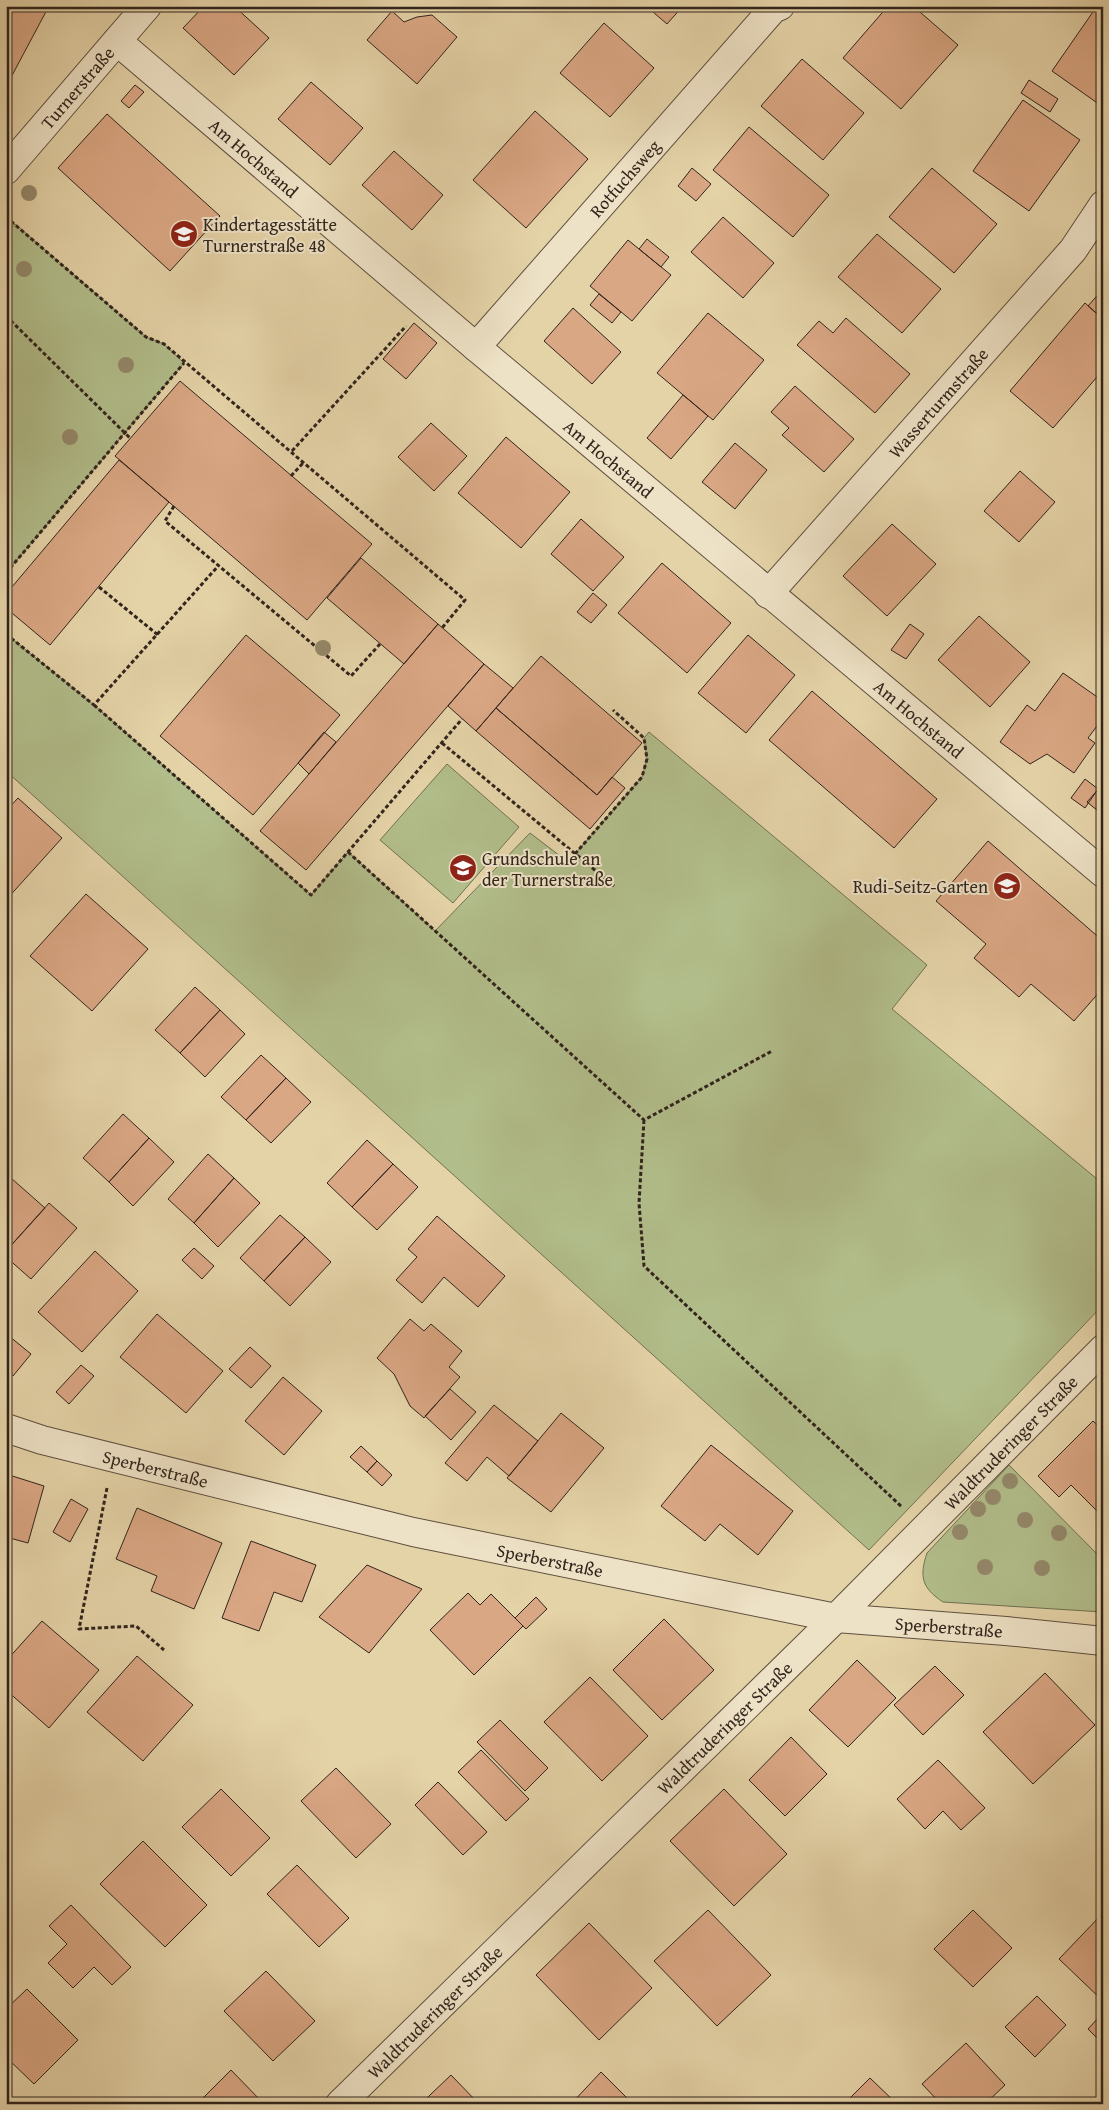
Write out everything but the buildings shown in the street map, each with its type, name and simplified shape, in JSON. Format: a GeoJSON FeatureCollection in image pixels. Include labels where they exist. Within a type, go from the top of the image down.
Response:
{"type":"FeatureCollection","features":[{"type":"Feature","properties":{"kind":"street","name":"Turnerstraße"},"geometry":{"type":"LineString","coordinates":[[6,170],[147,6]]}},
{"type":"Feature","properties":{"kind":"street","name":"Rotfuchsweg"},"geometry":{"type":"LineString","coordinates":[[476,347],[775,7]]}},
{"type":"Feature","properties":{"kind":"street","name":"Am Hochstand"},"geometry":{"type":"LineString","coordinates":[[118,41],[768,594],[1103,873]]}},
{"type":"Feature","properties":{"kind":"street","name":"Wasserturmstraße"},"geometry":{"type":"LineString","coordinates":[[768,594],[1073,250],[1103,206]]}},
{"type":"Feature","properties":{"kind":"street","name":"Waldtruderinger Straße"},"geometry":{"type":"LineString","coordinates":[[340,2104],[836,1618],[1103,1349]]}},
{"type":"Feature","properties":{"kind":"street","name":"Sperberstraße"},"geometry":{"type":"LineString","coordinates":[[6,1428],[42,1440],[413,1532],[836,1618],[1006,1631],[1103,1641]]}},
{"type":"Feature","properties":{"kind":"path"},"geometry":{"type":"LineString","coordinates":[[6,217],[146,337],[164,344],[184,363],[292,451],[465,600],[442,628]]}},
{"type":"Feature","properties":{"kind":"path"},"geometry":{"type":"LineString","coordinates":[[292,451],[426,305]]}},
{"type":"Feature","properties":{"kind":"path"},"geometry":{"type":"LineString","coordinates":[[6,316],[130,438]]}},
{"type":"Feature","properties":{"kind":"path"},"geometry":{"type":"LineString","coordinates":[[6,573],[184,363]]}},
{"type":"Feature","properties":{"kind":"path"},"geometry":{"type":"LineString","coordinates":[[292,476],[304,462]]}},
{"type":"Feature","properties":{"kind":"path"},"geometry":{"type":"LineString","coordinates":[[174,506],[165,520],[351,676],[380,644]]}},
{"type":"Feature","properties":{"kind":"path"},"geometry":{"type":"LineString","coordinates":[[94,706],[219,565]]}},
{"type":"Feature","properties":{"kind":"path"},"geometry":{"type":"LineString","coordinates":[[99,587],[158,635]]}},
{"type":"Feature","properties":{"kind":"path"},"geometry":{"type":"LineString","coordinates":[[6,634],[94,706],[311,895],[462,719]]}},
{"type":"Feature","properties":{"kind":"path"},"geometry":{"type":"LineString","coordinates":[[575,854],[642,777],[647,759],[644,738],[613,710]]}},
{"type":"Feature","properties":{"kind":"path"},"geometry":{"type":"LineString","coordinates":[[442,743],[614,886]]}},
{"type":"Feature","properties":{"kind":"path"},"geometry":{"type":"LineString","coordinates":[[348,852],[644,1120]]}},
{"type":"Feature","properties":{"kind":"path"},"geometry":{"type":"LineString","coordinates":[[644,1120],[772,1051]]}},
{"type":"Feature","properties":{"kind":"path"},"geometry":{"type":"LineString","coordinates":[[644,1120],[639,1203],[644,1266],[908,1513]]}},
{"type":"Feature","properties":{"kind":"path"},"geometry":{"type":"LineString","coordinates":[[114,1458],[79,1629],[136,1626],[164,1650]]}},
{"type":"Feature","properties":{"kind":"green space"},"geometry":{"type":"Polygon","coordinates":[[[15,224],[146,337],[164,344],[184,363],[6,573],[6,234],[15,224]]]}},
{"type":"Feature","properties":{"kind":"green space","name":"Grundschule an der Turnerstraße"},"geometry":{"type":"Polygon","coordinates":[[[6,634],[94,705],[311,895],[348,852],[435,931],[530,833],[568,862],[642,777],[647,759],[644,738],[649,732],[927,965],[892,1009],[1103,1184],[1103,1305],[869,1550],[6,771],[6,634]]]}},
{"type":"Feature","properties":{"kind":"green space"},"geometry":{"type":"Polygon","coordinates":[[[447,764],[519,827],[453,903],[380,840],[447,764]]]}},
{"type":"Feature","properties":{"kind":"green space"},"geometry":{"type":"Polygon","coordinates":[[[1009,1465],[1103,1560],[1103,1612],[943,1602],[927,1587],[924,1581],[923,1569],[927,1553],[1009,1465]]]}},
{"type":"Feature","properties":{"kind":"place","name":"Kindertagesstätte Turnerstraße 48"},"geometry":{"type":"Point","coordinates":[184,234]}},
{"type":"Feature","properties":{"kind":"place","name":"Grundschule an der Turnerstraße"},"geometry":{"type":"Point","coordinates":[463,868]}},
{"type":"Feature","properties":{"kind":"place","name":"Rudi-Seitz-Garten"},"geometry":{"type":"Point","coordinates":[1007,886]}}]}
